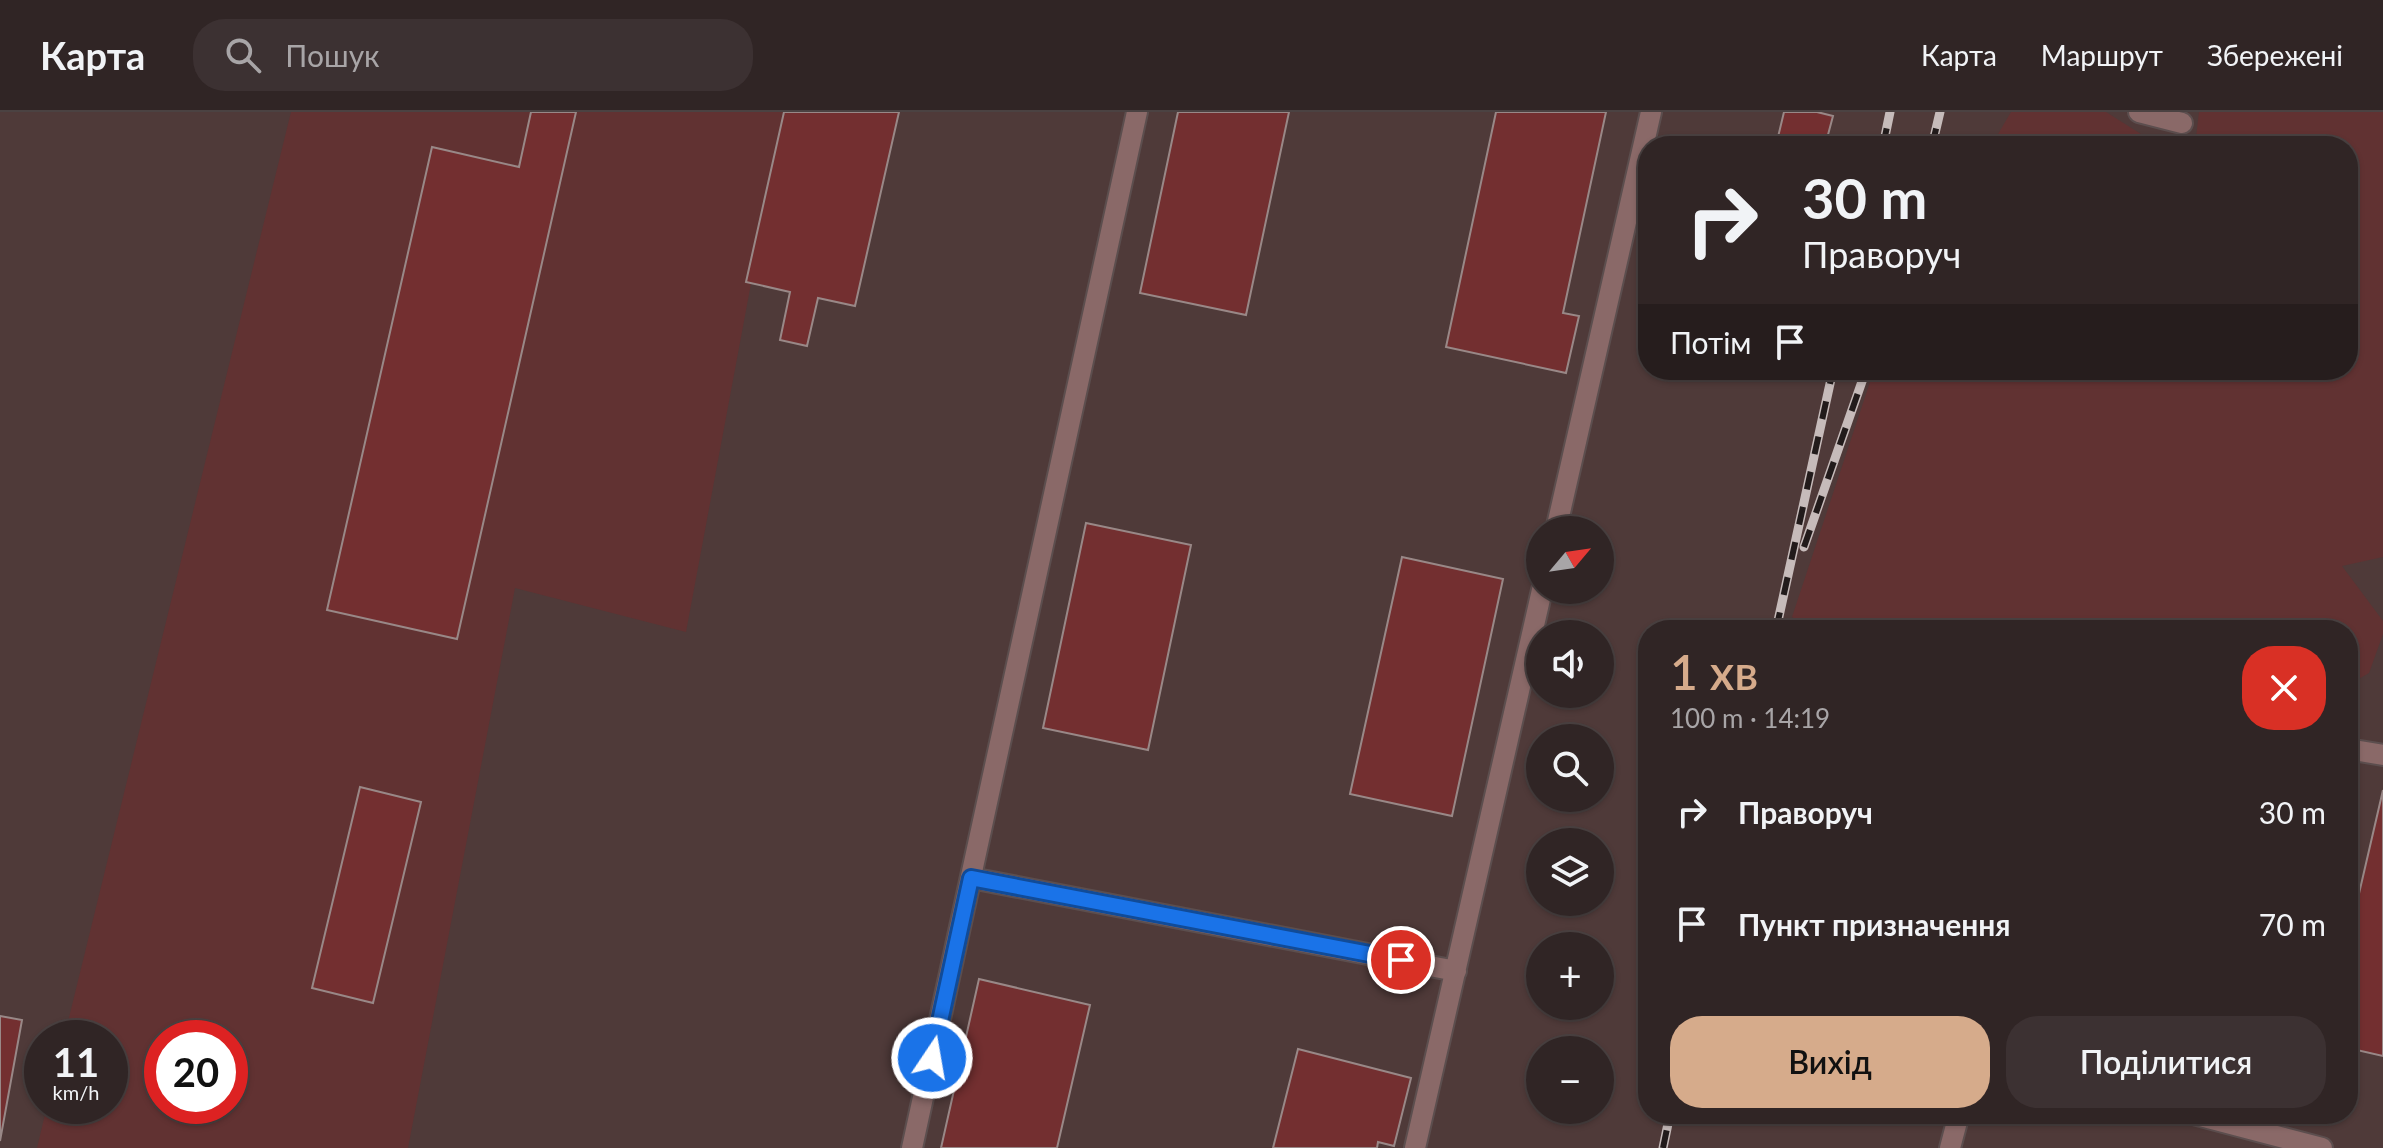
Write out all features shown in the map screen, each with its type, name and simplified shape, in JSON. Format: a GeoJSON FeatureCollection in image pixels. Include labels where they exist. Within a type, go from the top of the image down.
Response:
{"type":"FeatureCollection","features":[{"type":"Feature","properties":{"kind":"lane"},"geometry":{"type":"LineString","coordinates":[[912,1148],[1137,112]]}},
{"type":"Feature","properties":{"kind":"lane"},"geometry":{"type":"LineString","coordinates":[[1646,136],[1651,112]]}},
{"type":"Feature","properties":{"kind":"lane"},"geometry":{"type":"LineString","coordinates":[[2139,112],[2182,123]]}},
{"type":"Feature","properties":{"kind":"lane"},"geometry":{"type":"LineString","coordinates":[[1559,516],[1638,169]]}},
{"type":"Feature","properties":{"kind":"lane"},"geometry":{"type":"LineString","coordinates":[[1415,1148],[1539,604]]}},
{"type":"Feature","properties":{"kind":"lane"},"geometry":{"type":"LineString","coordinates":[[2358,751],[2383,755]]}},
{"type":"Feature","properties":{"kind":"lane"},"geometry":{"type":"LineString","coordinates":[[971,878],[1456,971]]}},
{"type":"Feature","properties":{"kind":"lane"},"geometry":{"type":"LineString","coordinates":[[1950,1148],[1956,1124]]}},
{"type":"Feature","properties":{"kind":"lane"},"geometry":{"type":"LineString","coordinates":[[2231,1124],[2322,1148]]}},
{"type":"Feature","properties":{"kind":"shaded area"},"geometry":{"type":"Polygon","coordinates":[[[0,112],[2383,112],[2383,1148],[0,1148],[0,112]]]}},
{"type":"Feature","properties":{"kind":"shaded area"},"geometry":{"type":"Polygon","coordinates":[[[291,112],[783,112],[686,632],[515,588],[408,1148],[37,1148],[43,1124],[128,1124],[128,1020],[68,1020],[291,112]]]}},
{"type":"Feature","properties":{"kind":"shaded area"},"geometry":{"type":"Polygon","coordinates":[[[2011,112],[2106,112],[2144,136],[1997,136],[2011,112]]]}},
{"type":"Feature","properties":{"kind":"shaded area"},"geometry":{"type":"Polygon","coordinates":[[[2199,112],[2383,112],[2383,557],[2342,566],[2383,621],[2383,634],[2369,673],[2358,679],[2358,620],[1797,620],[1792,617],[1871,380],[2358,380],[2358,136],[2196,136],[2199,112]]]}},
{"type":"Feature","properties":{"kind":"building"},"geometry":{"type":"Polygon","coordinates":[[[531,112],[576,112],[457,639],[327,610],[432,147],[519,167],[531,112]]]}},
{"type":"Feature","properties":{"kind":"building"},"geometry":{"type":"Polygon","coordinates":[[[784,112],[899,112],[855,306],[818,298],[807,346],[780,340],[790,292],[746,282],[784,112]]]}},
{"type":"Feature","properties":{"kind":"building"},"geometry":{"type":"Polygon","coordinates":[[[1178,112],[1289,112],[1246,315],[1140,293],[1178,112]]]}},
{"type":"Feature","properties":{"kind":"building"},"geometry":{"type":"Polygon","coordinates":[[[1496,112],[1606,112],[1563,313],[1579,316],[1566,373],[1446,347],[1496,112]]]}},
{"type":"Feature","properties":{"kind":"building"},"geometry":{"type":"Polygon","coordinates":[[[1784,112],[1817,112],[1833,116],[1828,136],[1778,136],[1784,112]]]}},
{"type":"Feature","properties":{"kind":"building"},"geometry":{"type":"Polygon","coordinates":[[[1086,523],[1191,545],[1148,750],[1043,728],[1086,523]]]}},
{"type":"Feature","properties":{"kind":"building"},"geometry":{"type":"Polygon","coordinates":[[[1402,557],[1503,579],[1452,816],[1350,794],[1402,557]]]}},
{"type":"Feature","properties":{"kind":"building"},"geometry":{"type":"Polygon","coordinates":[[[360,787],[421,802],[373,1003],[312,988],[360,787]]]}},
{"type":"Feature","properties":{"kind":"building"},"geometry":{"type":"Polygon","coordinates":[[[2383,790],[2383,1056],[2358,1050],[2358,898],[2383,790]]]}},
{"type":"Feature","properties":{"kind":"building"},"geometry":{"type":"Polygon","coordinates":[[[979,979],[1090,1005],[1057,1148],[941,1148],[979,979]]]}},
{"type":"Feature","properties":{"kind":"building"},"geometry":{"type":"Polygon","coordinates":[[[0,1016],[22,1020],[0,1141],[0,1016]]]}},
{"type":"Feature","properties":{"kind":"building"},"geometry":{"type":"Polygon","coordinates":[[[1298,1049],[1411,1078],[1394,1146],[1378,1142],[1377,1148],[1273,1148],[1298,1049]]]}},
{"type":"Feature","properties":{"kind":"railway"},"geometry":{"type":"LineString","coordinates":[[1885,136],[1890,112]]}},
{"type":"Feature","properties":{"kind":"railway"},"geometry":{"type":"LineString","coordinates":[[1934,136],[1940,112]]}},
{"type":"Feature","properties":{"kind":"railway"},"geometry":{"type":"LineString","coordinates":[[1778,620],[1831,380]]}},
{"type":"Feature","properties":{"kind":"railway"},"geometry":{"type":"LineString","coordinates":[[1804,547],[1862,380]]}},
{"type":"Feature","properties":{"kind":"railway"},"geometry":{"type":"LineString","coordinates":[[1663,1148],[1668,1124]]}},
{"type":"Feature","properties":{"kind":"route"},"geometry":{"type":"LineString","coordinates":[[932,1058],[971,878],[1401,960]]}}]}
